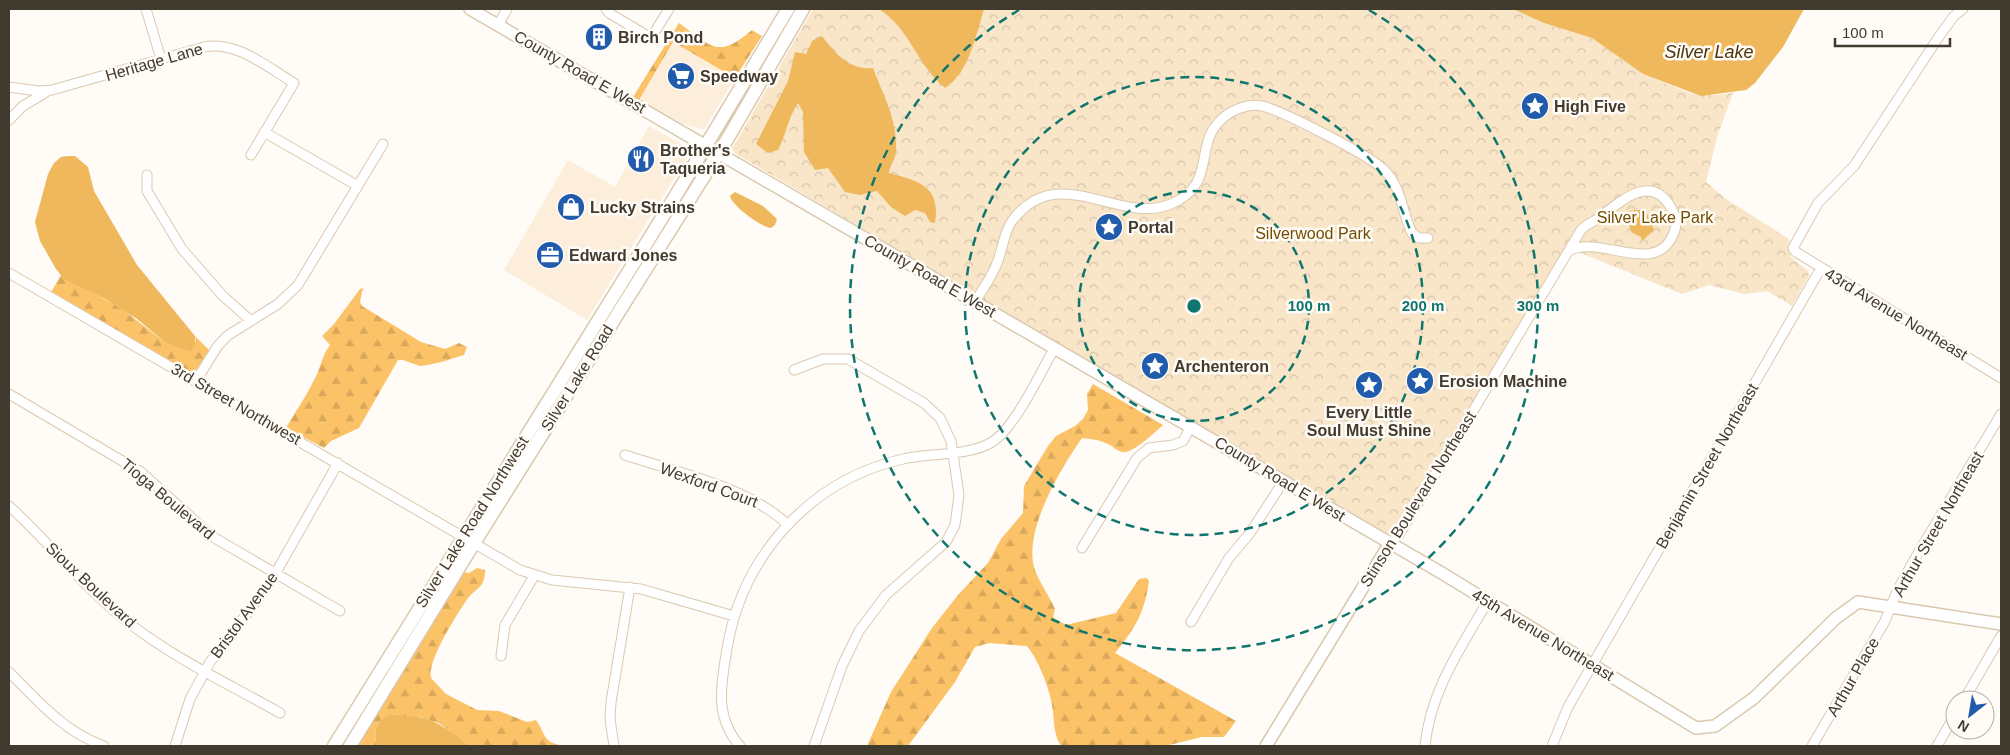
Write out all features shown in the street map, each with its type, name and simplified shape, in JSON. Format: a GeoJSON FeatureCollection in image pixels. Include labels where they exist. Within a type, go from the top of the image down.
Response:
{"type":"FeatureCollection","features":[{"type":"Feature","properties":{"kind":"main road","name":"Silver Lake Road Northwest"},"geometry":{"type":"LineString","coordinates":[[334,746],[469,539],[788,9]]}},
{"type":"Feature","properties":{"kind":"main road","name":"Silver Lake Road"},"geometry":{"type":"LineString","coordinates":[[350,746],[469,539],[719,152],[802,9]]}},
{"type":"Feature","properties":{"kind":"street"},"geometry":{"type":"LineString","coordinates":[[146,9],[161,59]]}},
{"type":"Feature","properties":{"kind":"street","name":"County Road E West"},"geometry":{"type":"LineString","coordinates":[[470,9],[1390,543]]}},
{"type":"Feature","properties":{"kind":"street"},"geometry":{"type":"LineString","coordinates":[[498,25],[507,9]]}},
{"type":"Feature","properties":{"kind":"street"},"geometry":{"type":"LineString","coordinates":[[606,9],[609,13],[651,38],[669,9]]}},
{"type":"Feature","properties":{"kind":"street","name":"43rd Avenue Northeast"},"geometry":{"type":"LineString","coordinates":[[1963,9],[1954,16],[1940,35],[1854,166],[1818,203],[1794,248],[1796,252],[1821,268],[2001,378]]}},
{"type":"Feature","properties":{"kind":"street","name":"Heritage Lane"},"geometry":{"type":"LineString","coordinates":[[9,87],[38,91],[52,90],[204,47],[222,45],[239,51],[294,82],[251,155]]}},
{"type":"Feature","properties":{"kind":"street"},"geometry":{"type":"LineString","coordinates":[[9,120],[32,99],[52,90]]}},
{"type":"Feature","properties":{"kind":"street"},"geometry":{"type":"LineString","coordinates":[[975,302],[997,265],[1006,231],[1011,222],[1025,208],[1046,196],[1065,193],[1146,208],[1174,203],[1188,194],[1199,180],[1210,135],[1218,122],[1234,111],[1253,106],[1278,112],[1379,165],[1393,181],[1412,233],[1419,238],[1428,238]]}},
{"type":"Feature","properties":{"kind":"street"},"geometry":{"type":"LineString","coordinates":[[264,132],[358,186]]}},
{"type":"Feature","properties":{"kind":"street"},"geometry":{"type":"LineString","coordinates":[[196,381],[217,346],[227,336],[278,304],[298,285],[383,144]]}},
{"type":"Feature","properties":{"kind":"street"},"geometry":{"type":"LineString","coordinates":[[147,175],[147,191],[182,249],[222,295],[250,320]]}},
{"type":"Feature","properties":{"kind":"street","name":"Stinson Boulevard Northeast"},"geometry":{"type":"LineString","coordinates":[[1266,746],[1390,543],[1399,535],[1568,251],[1584,227],[1631,194],[1646,191],[1655,193],[1667,201],[1674,212],[1676,227],[1674,235],[1664,248],[1656,252],[1641,254],[1588,245],[1568,251]]}},
{"type":"Feature","properties":{"kind":"street","name":"Benjamin Street Northeast"},"geometry":{"type":"LineString","coordinates":[[1552,746],[1568,708],[1821,268]]}},
{"type":"Feature","properties":{"kind":"street","name":"3rd Street Northwest"},"geometry":{"type":"LineString","coordinates":[[9,273],[534,576],[552,580],[630,587],[734,616]]}},
{"type":"Feature","properties":{"kind":"street"},"geometry":{"type":"LineString","coordinates":[[740,746],[724,721],[720,697],[734,616],[752,573],[787,524],[832,488],[864,471],[904,459],[982,447],[999,438],[1010,425],[1054,349]]}},
{"type":"Feature","properties":{"kind":"street"},"geometry":{"type":"LineString","coordinates":[[794,370],[831,357],[848,359],[933,410],[946,428],[953,452],[959,506],[953,530],[937,550],[886,595],[859,631],[842,666],[814,746]]}},
{"type":"Feature","properties":{"kind":"street","name":"Tioga Boulevard"},"geometry":{"type":"LineString","coordinates":[[9,394],[135,468],[197,525],[232,549],[340,611]]}},
{"type":"Feature","properties":{"kind":"street","name":"Arthur Street Northeast"},"geometry":{"type":"LineString","coordinates":[[1696,728],[1715,726],[1754,698],[1836,618],[1858,602],[1891,606],[1917,555],[2001,414]]}},
{"type":"Feature","properties":{"kind":"street"},"geometry":{"type":"LineString","coordinates":[[1082,548],[1137,458],[1149,448],[1173,445],[1182,441],[1191,426]]}},
{"type":"Feature","properties":{"kind":"street","name":"Wexford Court"},"geometry":{"type":"LineString","coordinates":[[625,455],[745,496],[772,510],[787,524]]}},
{"type":"Feature","properties":{"kind":"street","name":"Bristol Avenue"},"geometry":{"type":"LineString","coordinates":[[175,746],[190,699],[205,671],[222,643],[259,599],[275,574],[338,463]]}},
{"type":"Feature","properties":{"kind":"street"},"geometry":{"type":"LineString","coordinates":[[1191,622],[1226,563],[1250,533],[1283,482]]}},
{"type":"Feature","properties":{"kind":"street","name":"Sioux Boulevard"},"geometry":{"type":"LineString","coordinates":[[9,506],[96,594],[128,623],[205,671],[280,713]]}},
{"type":"Feature","properties":{"kind":"street","name":"45th Avenue Northeast"},"geometry":{"type":"LineString","coordinates":[[1390,543],[1696,728]]}},
{"type":"Feature","properties":{"kind":"street"},"geometry":{"type":"LineString","coordinates":[[501,656],[505,625],[534,576]]}},
{"type":"Feature","properties":{"kind":"street"},"geometry":{"type":"LineString","coordinates":[[614,746],[610,719],[611,702],[630,587]]}},
{"type":"Feature","properties":{"kind":"street"},"geometry":{"type":"LineString","coordinates":[[1425,746],[1426,732],[1442,682],[1488,601]]}},
{"type":"Feature","properties":{"kind":"street"},"geometry":{"type":"LineString","coordinates":[[1891,606],[2001,624]]}},
{"type":"Feature","properties":{"kind":"street","name":"Arthur Place"},"geometry":{"type":"LineString","coordinates":[[1812,746],[1885,621],[1891,606]]}},
{"type":"Feature","properties":{"kind":"street"},"geometry":{"type":"LineString","coordinates":[[1970,690],[2001,636]]}},
{"type":"Feature","properties":{"kind":"street"},"geometry":{"type":"LineString","coordinates":[[9,672],[57,720],[85,739],[104,746]]}},
{"type":"Feature","properties":{"kind":"street"},"geometry":{"type":"LineString","coordinates":[[1937,746],[1945,732]]}},
{"type":"Feature","properties":{"kind":"shaded area"},"geometry":{"type":"Polygon","coordinates":[[[673,42],[735,78],[704,130],[684,124],[639,100],[673,42]]]}},
{"type":"Feature","properties":{"kind":"shaded area"},"geometry":{"type":"Polygon","coordinates":[[[649,126],[686,147],[690,152],[587,320],[504,270],[568,160],[615,187],[649,126]]]}},
{"type":"Feature","properties":{"kind":"green space","name":"Silverwood Park"},"geometry":{"type":"Polygon","coordinates":[[[813,9],[1513,9],[1544,23],[1592,38],[1643,74],[1692,94],[1716,95],[1733,93],[1717,137],[1706,182],[1726,199],[1789,239],[1791,257],[1808,271],[1809,276],[1792,306],[1767,291],[1744,294],[1709,285],[1682,294],[1566,247],[1396,532],[1390,535],[1147,397],[736,154],[732,149],[813,9]]]}},
{"type":"Feature","properties":{"kind":"green space"},"geometry":{"type":"Polygon","coordinates":[[[679,23],[699,38],[714,46],[730,45],[752,30],[762,36],[735,78],[673,42],[639,100],[633,97],[679,23]]]}},
{"type":"Feature","properties":{"kind":"green space"},"geometry":{"type":"Polygon","coordinates":[[[61,275],[122,309],[167,344],[186,349],[196,341],[195,336],[209,350],[197,369],[190,373],[51,292],[61,275]]]}},
{"type":"Feature","properties":{"kind":"green space"},"geometry":{"type":"Polygon","coordinates":[[[363,288],[360,302],[362,306],[421,342],[445,349],[459,343],[467,347],[464,355],[431,364],[420,366],[398,360],[359,428],[331,441],[324,448],[286,428],[311,386],[330,345],[322,336],[334,324],[360,289],[363,288]]]}},
{"type":"Feature","properties":{"kind":"green space"},"geometry":{"type":"Polygon","coordinates":[[[1093,384],[1163,425],[1144,442],[1127,452],[1122,452],[1102,442],[1082,438],[1064,465],[1039,517],[1032,552],[1036,572],[1055,609],[1053,617],[1066,625],[1116,613],[1139,579],[1147,578],[1149,581],[1142,611],[1134,627],[1115,653],[1236,721],[1224,737],[1202,737],[1165,746],[1061,746],[1056,735],[1047,686],[1038,664],[1027,646],[989,643],[975,647],[955,682],[908,746],[867,746],[891,692],[932,628],[958,595],[988,563],[1001,539],[1023,513],[1024,486],[1048,446],[1056,436],[1075,426],[1083,419],[1088,410],[1087,394],[1093,384]]]}},
{"type":"Feature","properties":{"kind":"green space"},"geometry":{"type":"Polygon","coordinates":[[[477,568],[485,570],[483,581],[479,588],[469,596],[443,639],[433,661],[431,678],[446,694],[477,710],[499,711],[527,722],[536,720],[549,741],[566,746],[470,746],[439,723],[420,717],[405,717],[391,714],[379,722],[376,729],[376,744],[381,746],[356,746],[463,572],[469,573],[477,568]]]}},
{"type":"Feature","properties":{"kind":"water"},"geometry":{"type":"Polygon","coordinates":[[[879,9],[984,9],[966,63],[960,73],[945,88],[927,69],[890,17],[879,9]]]}},
{"type":"Feature","properties":{"kind":"water","name":"Silver Lake"},"geometry":{"type":"Polygon","coordinates":[[[1513,9],[1804,9],[1783,47],[1755,83],[1746,90],[1701,96],[1643,74],[1592,38],[1544,23],[1513,9]]]}},
{"type":"Feature","properties":{"kind":"water"},"geometry":{"type":"Polygon","coordinates":[[[822,36],[838,55],[850,64],[864,68],[873,68],[895,129],[896,154],[889,173],[910,179],[926,187],[935,201],[935,223],[930,222],[925,213],[915,210],[905,216],[891,207],[877,191],[860,195],[845,192],[828,168],[815,170],[804,152],[803,112],[798,103],[778,150],[768,153],[756,144],[788,81],[795,52],[806,54],[812,41],[822,36]]]}},
{"type":"Feature","properties":{"kind":"water"},"geometry":{"type":"Polygon","coordinates":[[[75,156],[88,167],[94,191],[137,265],[195,336],[195,345],[191,351],[167,344],[137,319],[105,299],[64,279],[56,269],[40,241],[35,222],[48,174],[54,163],[61,157],[75,156]]]}},
{"type":"Feature","properties":{"kind":"water"},"geometry":{"type":"Polygon","coordinates":[[[735,192],[763,206],[777,219],[775,225],[771,228],[766,227],[741,210],[730,196],[735,192]]]}},
{"type":"Feature","properties":{"kind":"water"},"geometry":{"type":"Polygon","coordinates":[[[1642,210],[1649,216],[1653,215],[1650,219],[1654,230],[1642,241],[1641,237],[1631,232],[1629,224],[1632,214],[1630,211],[1642,210]]]}},
{"type":"Feature","properties":{"kind":"water"},"geometry":{"type":"Polygon","coordinates":[[[391,714],[418,717],[432,721],[446,728],[470,746],[381,746],[376,744],[375,734],[379,722],[391,714]]]}},
{"type":"Feature","properties":{"kind":"place","name":"Birch Pond"},"geometry":{"type":"Point","coordinates":[599,37]}},
{"type":"Feature","properties":{"kind":"place","name":"Speedway"},"geometry":{"type":"Point","coordinates":[681,76]}},
{"type":"Feature","properties":{"kind":"place","name":"High Five"},"geometry":{"type":"Point","coordinates":[1535,106]}},
{"type":"Feature","properties":{"kind":"place","name":"Brother's Taqueria"},"geometry":{"type":"Point","coordinates":[641,159]}},
{"type":"Feature","properties":{"kind":"place","name":"Lucky Strains"},"geometry":{"type":"Point","coordinates":[571,207]}},
{"type":"Feature","properties":{"kind":"place","name":"Portal"},"geometry":{"type":"Point","coordinates":[1109,227]}},
{"type":"Feature","properties":{"kind":"place","name":"Edward Jones"},"geometry":{"type":"Point","coordinates":[550,255]}},
{"type":"Feature","properties":{"kind":"place","name":"Archenteron"},"geometry":{"type":"Point","coordinates":[1155,366]}},
{"type":"Feature","properties":{"kind":"place","name":"Erosion Machine"},"geometry":{"type":"Point","coordinates":[1420,381]}},
{"type":"Feature","properties":{"kind":"place","name":"Every Little Soul Must Shine"},"geometry":{"type":"Point","coordinates":[1369,385]}},
{"type":"Feature","properties":{"kind":"park label","name":"Silver Lake Park"},"geometry":{"type":"Point","coordinates":[1655,217]}}]}
